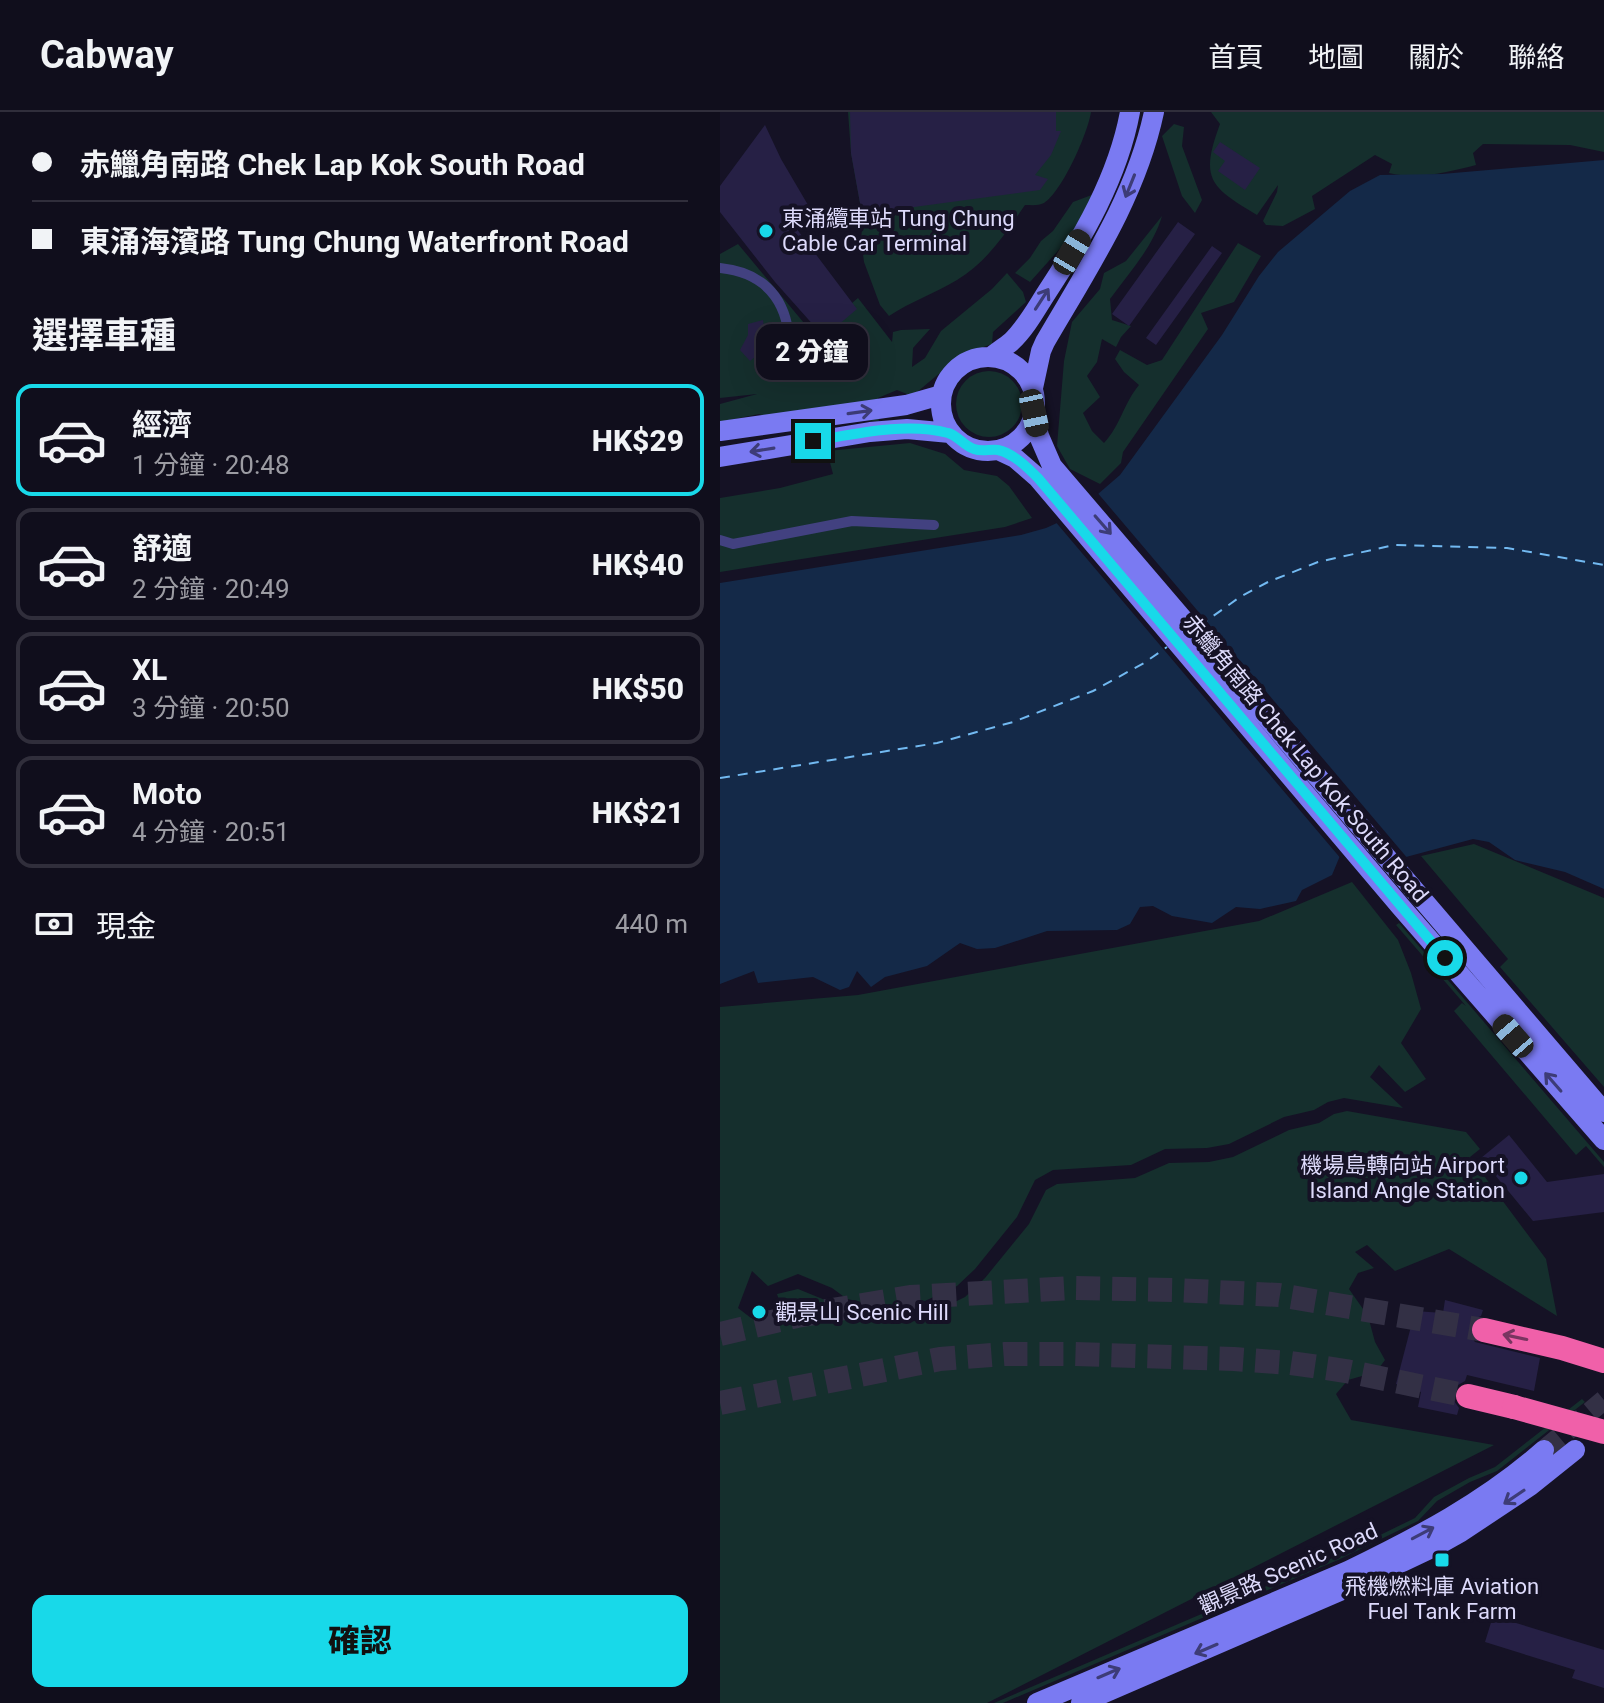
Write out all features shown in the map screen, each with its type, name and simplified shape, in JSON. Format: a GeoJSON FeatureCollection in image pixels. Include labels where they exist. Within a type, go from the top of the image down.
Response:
{"type":"FeatureCollection","features":[{"type":"Feature","properties":{"kind":"highway"},"geometry":{"type":"LineString","coordinates":[[1484,1330],[1604,1361]]}},
{"type":"Feature","properties":{"kind":"highway"},"geometry":{"type":"LineString","coordinates":[[1468,1396],[1604,1432]]}},
{"type":"Feature","properties":{"kind":"main road"},"geometry":{"type":"LineString","coordinates":[[991,357],[1026,324],[1084,232],[1113,169],[1130,112]]}},
{"type":"Feature","properties":{"kind":"main road"},"geometry":{"type":"LineString","coordinates":[[1033,388],[1023,373],[1008,361],[991,357],[974,359],[959,366],[947,379],[941,395],[942,415],[950,433],[961,442],[987,451],[998,450],[1018,440],[1031,424],[1035,401],[1033,388],[1045,342],[1106,238],[1131,187],[1154,112]]}},
{"type":"Feature","properties":{"kind":"main road"},"geometry":{"type":"LineString","coordinates":[[720,431],[906,405],[941,395]]}},
{"type":"Feature","properties":{"kind":"main road","name":"赤鱲角南路 Chek Lap Kok South Road"},"geometry":{"type":"LineString","coordinates":[[1034,413],[1045,472],[1401,907],[1604,1140]]}},
{"type":"Feature","properties":{"kind":"main road"},"geometry":{"type":"LineString","coordinates":[[720,457],[870,432],[928,429],[950,433]]}},
{"type":"Feature","properties":{"kind":"main road","name":"赤鱲角南路 Chek Lap Kok South Road"},"geometry":{"type":"LineString","coordinates":[[998,450],[1045,472],[1429,905],[1604,1112]]}},
{"type":"Feature","properties":{"kind":"main road","name":"觀景路 Scenic Road"},"geometry":{"type":"LineString","coordinates":[[1037,1703],[1348,1571],[1449,1519],[1521,1471],[1544,1450]]}},
{"type":"Feature","properties":{"kind":"main road","name":"觀景路 Scenic Road"},"geometry":{"type":"LineString","coordinates":[[1081,1703],[1436,1546],[1520,1493],[1575,1450]]}},
{"type":"Feature","properties":{"kind":"street"},"geometry":{"type":"LineString","coordinates":[[720,268],[743,272],[761,282],[776,297],[786,315],[790,336],[789,357]]}},
{"type":"Feature","properties":{"kind":"street"},"geometry":{"type":"LineString","coordinates":[[720,540],[733,544],[852,521],[934,525]]}},
{"type":"Feature","properties":{"kind":"green space"},"geometry":{"type":"Polygon","coordinates":[[[848,112],[1091,112],[1073,161],[1051,197],[1042,204],[1025,205],[995,246],[968,273],[889,316],[880,305],[864,262],[861,239],[863,220],[851,153],[848,112]]]}},
{"type":"Feature","properties":{"kind":"green space"},"geometry":{"type":"Polygon","coordinates":[[[1211,112],[1604,112],[1604,152],[1570,145],[1483,144],[1473,153],[1476,165],[1411,176],[1389,173],[1392,164],[1375,155],[1312,196],[1315,209],[1283,226],[1266,225],[1263,221],[1278,185],[1257,215],[1220,189],[1210,170],[1210,158],[1220,124],[1211,112]]]}},
{"type":"Feature","properties":{"kind":"green space"},"geometry":{"type":"Polygon","coordinates":[[[1174,124],[1184,127],[1182,146],[1202,200],[1195,213],[1182,196],[1162,136],[1174,124]]]}},
{"type":"Feature","properties":{"kind":"green space"},"geometry":{"type":"Polygon","coordinates":[[[1097,193],[1074,233],[1030,282],[1015,273],[1053,231],[1073,202],[1097,193]]]}},
{"type":"Feature","properties":{"kind":"green space"},"geometry":{"type":"Polygon","coordinates":[[[1162,216],[1147,249],[1110,299],[1112,320],[1131,326],[1116,347],[1102,339],[1097,362],[1087,376],[1100,397],[1083,413],[1092,431],[1104,443],[1139,385],[1115,359],[1120,350],[1147,365],[1162,360],[1238,243],[1261,256],[1234,302],[1201,313],[1208,329],[1123,452],[1121,463],[1100,484],[1070,469],[1057,446],[1064,361],[1072,322],[1100,289],[1104,273],[1126,261],[1162,216]]]}},
{"type":"Feature","properties":{"kind":"green space"},"geometry":{"type":"Polygon","coordinates":[[[738,244],[814,335],[858,298],[892,342],[893,332],[930,329],[913,348],[912,367],[925,358],[941,331],[1007,273],[1023,292],[1026,302],[993,332],[992,344],[958,360],[912,396],[897,390],[878,398],[879,422],[858,419],[791,426],[759,414],[720,422],[720,404],[757,394],[720,398],[720,254],[738,244]]]}},
{"type":"Feature","properties":{"kind":"green space"},"geometry":{"type":"Polygon","coordinates":[[[983,371],[995,371],[1007,376],[1017,386],[1022,404],[1020,417],[1007,432],[995,437],[983,437],[971,432],[961,422],[956,410],[956,398],[961,386],[971,376],[983,371]]]}},
{"type":"Feature","properties":{"kind":"green space"},"geometry":{"type":"Polygon","coordinates":[[[910,443],[945,454],[964,470],[997,476],[1009,486],[1032,518],[1005,527],[720,572],[720,498],[780,488],[833,474],[827,451],[910,443]]]}},
{"type":"Feature","properties":{"kind":"green space"},"geometry":{"type":"Polygon","coordinates":[[[1474,844],[1604,898],[1604,1087],[1500,967],[1508,959],[1421,856],[1474,844]]]}},
{"type":"Feature","properties":{"kind":"green space"},"geometry":{"type":"Polygon","coordinates":[[[1352,882],[1398,940],[1421,1009],[1401,1043],[1426,1079],[1405,1092],[1379,1065],[1370,1077],[1403,1108],[1344,1098],[1284,1117],[1229,1144],[1165,1149],[1131,1165],[1053,1170],[1035,1180],[1017,1217],[975,1269],[957,1286],[912,1307],[895,1309],[847,1299],[832,1288],[798,1274],[768,1286],[752,1271],[738,1308],[751,1318],[767,1318],[781,1306],[777,1294],[798,1289],[825,1300],[842,1312],[894,1323],[916,1321],[965,1297],[985,1278],[1029,1224],[1046,1190],[1057,1184],[1135,1178],[1169,1163],[1209,1162],[1233,1157],[1289,1130],[1319,1123],[1347,1111],[1466,1132],[1480,1149],[1470,1157],[1546,1259],[1557,1316],[1449,1249],[1395,1271],[1367,1245],[1355,1252],[1374,1268],[1358,1273],[1349,1289],[1368,1316],[1375,1342],[1385,1360],[1376,1372],[1348,1380],[1336,1394],[1351,1420],[1494,1445],[987,1703],[720,1703],[720,1007],[858,995],[1259,921],[1352,882]]]}},
{"type":"Feature","properties":{"kind":"green space"},"geometry":{"type":"Polygon","coordinates":[[[1399,923],[1604,1162],[1604,1167],[1586,1146],[1576,1155],[1454,1011],[1462,1003],[1466,1006],[1396,925],[1399,923]]]}},
{"type":"Feature","properties":{"kind":"green space"},"geometry":{"type":"Polygon","coordinates":[[[1582,1399],[1585,1402],[1497,1471],[1437,1501],[1418,1521],[1338,1560],[1003,1703],[994,1703],[1337,1556],[1415,1518],[1434,1497],[1495,1467],[1582,1399]]]}},
{"type":"Feature","properties":{"kind":"water"},"geometry":{"type":"Polygon","coordinates":[[[1604,160],[1604,889],[1565,872],[1515,860],[1489,842],[1473,839],[1406,857],[1342,851],[1332,875],[1302,890],[1296,901],[1260,909],[1236,907],[1212,923],[1172,916],[1153,906],[1140,907],[1130,924],[1117,930],[1047,931],[995,948],[977,949],[960,943],[927,966],[885,977],[871,987],[857,971],[849,987],[840,990],[813,977],[758,983],[754,971],[720,984],[720,583],[1021,535],[1057,523],[1120,475],[1278,252],[1350,191],[1380,175],[1442,174],[1604,160]]]}},
{"type":"Feature","properties":{"kind":"pier"},"geometry":{"type":"Polygon","coordinates":[[[1096,491],[1409,860],[1344,855],[1342,860],[1054,520],[1096,491]]]}},
{"type":"Feature","properties":{"kind":"building"},"geometry":{"type":"Polygon","coordinates":[[[850,112],[1056,112],[1056,131],[1061,131],[1051,155],[1035,175],[1048,179],[1040,190],[862,214],[851,153],[850,112]]]}},
{"type":"Feature","properties":{"kind":"building","name":"東涌纜車站 Tung Chung Cable Car Terminal"},"geometry":{"type":"Polygon","coordinates":[[[765,125],[808,205],[787,216],[857,309],[824,337],[775,282],[720,212],[720,186],[765,125]]]}},
{"type":"Feature","properties":{"kind":"building"},"geometry":{"type":"Polygon","coordinates":[[[1220,142],[1260,168],[1245,190],[1218,171],[1225,161],[1213,152],[1220,142]]]}},
{"type":"Feature","properties":{"kind":"building"},"geometry":{"type":"Polygon","coordinates":[[[1178,222],[1195,234],[1129,326],[1112,314],[1178,222]]]}},
{"type":"Feature","properties":{"kind":"building"},"geometry":{"type":"Polygon","coordinates":[[[1212,246],[1222,253],[1156,345],[1146,338],[1212,246]]]}},
{"type":"Feature","properties":{"kind":"building"},"geometry":{"type":"Polygon","coordinates":[[[763,320],[763,342],[750,361],[740,350],[748,335],[748,324],[763,320]]]}},
{"type":"Feature","properties":{"kind":"building","name":"機場島轉向站 Airport Island Angle Station"},"geometry":{"type":"Polygon","coordinates":[[[1509,1135],[1547,1182],[1604,1174],[1604,1212],[1533,1221],[1481,1158],[1509,1135]]]}},
{"type":"Feature","properties":{"kind":"building"},"geometry":{"type":"Polygon","coordinates":[[[1445,1300],[1483,1310],[1470,1326],[1470,1335],[1475,1342],[1540,1358],[1534,1391],[1467,1375],[1454,1392],[1454,1401],[1459,1408],[1457,1415],[1418,1407],[1421,1392],[1396,1384],[1415,1311],[1443,1313],[1445,1300]]]}},
{"type":"Feature","properties":{"kind":"building"},"geometry":{"type":"Polygon","coordinates":[[[1493,1616],[1604,1650],[1604,1688],[1572,1678],[1575,1670],[1485,1642],[1493,1616]]]}},
{"type":"Feature","properties":{"kind":"ferry route"},"geometry":{"type":"LineString","coordinates":[[1199,626],[1240,597],[1268,582],[1318,562],[1394,545],[1507,548],[1604,565]]}},
{"type":"Feature","properties":{"kind":"ferry route"},"geometry":{"type":"LineString","coordinates":[[720,778],[937,743],[1013,722],[1093,691],[1167,647]]}},
{"type":"Feature","properties":{"kind":"tunnel"},"geometry":{"type":"LineString","coordinates":[[720,1334],[797,1316],[910,1297],[1072,1288],[1279,1295],[1484,1330]]}},
{"type":"Feature","properties":{"kind":"tunnel"},"geometry":{"type":"LineString","coordinates":[[720,1403],[940,1359],[1005,1354],[1291,1363],[1468,1396]]}},
{"type":"Feature","properties":{"kind":"tunnel"},"geometry":{"type":"LineString","coordinates":[[1544,1450],[1604,1400]]}},
{"type":"Feature","properties":{"kind":"place","name":"東涌纜車站 Tung Chung Cable Car Terminal"},"geometry":{"type":"Point","coordinates":[766,231]}},
{"type":"Feature","properties":{"kind":"place","name":"機場島轉向站 Airport Island Angle Station"},"geometry":{"type":"Point","coordinates":[1521,1178]}},
{"type":"Feature","properties":{"kind":"place","name":"觀景山 Scenic Hill"},"geometry":{"type":"Point","coordinates":[759,1312]}},
{"type":"Feature","properties":{"kind":"place","name":"飛機燃料庫 Aviation Fuel Tank Farm"},"geometry":{"type":"Point","coordinates":[1442,1560]}},
{"type":"Feature","properties":{"kind":"route"},"geometry":{"type":"LineString","coordinates":[[813,441],[870,432],[928,429],[950,433],[974,449],[998,450],[1027,467],[1445,958]]}}]}
